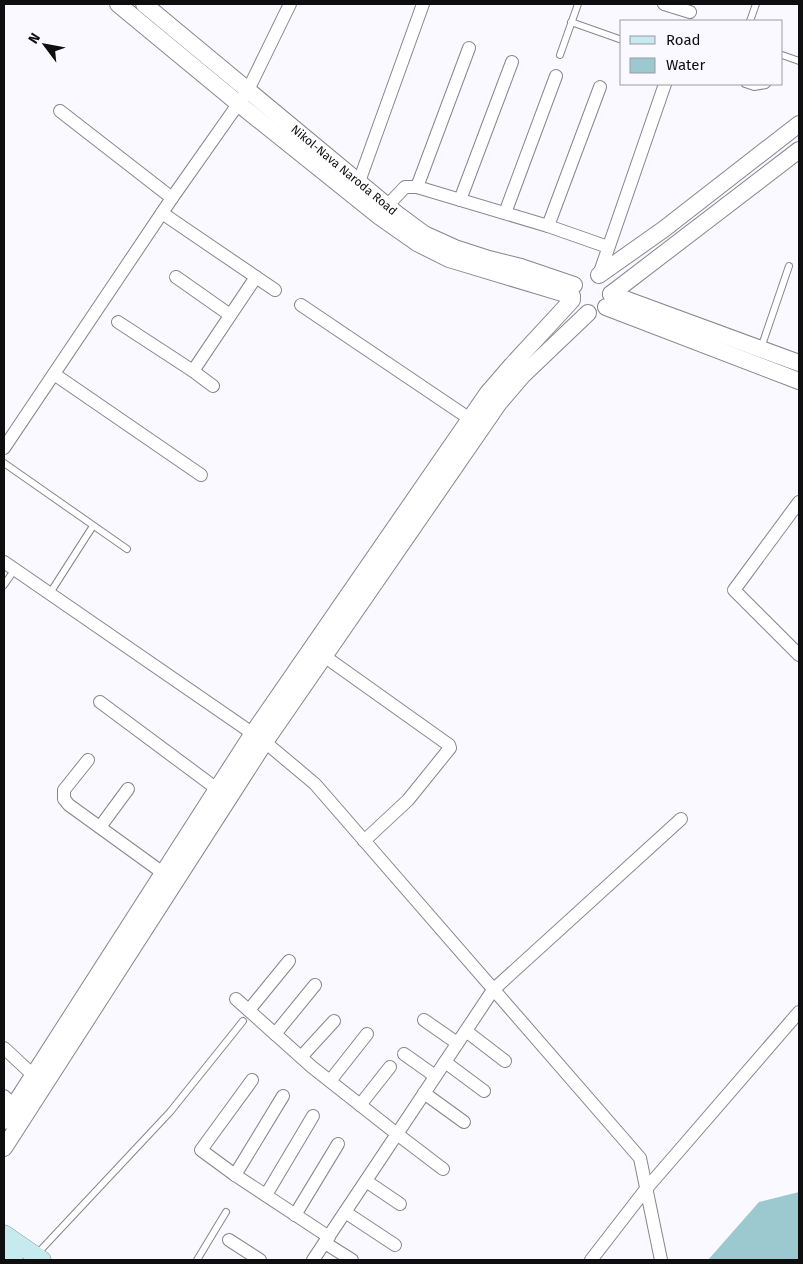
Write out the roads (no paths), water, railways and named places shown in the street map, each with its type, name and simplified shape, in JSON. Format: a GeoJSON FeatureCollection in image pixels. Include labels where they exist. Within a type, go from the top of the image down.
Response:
{"type":"FeatureCollection","features":[{"type":"Feature","properties":{"kind":"main road"},"geometry":{"type":"LineString","coordinates":[[4,1234],[38,1258]]}},
{"type":"Feature","properties":{"kind":"main road"},"geometry":{"type":"LineString","coordinates":[[4,1253],[14,1260]]}},
{"type":"Feature","properties":{"kind":"street"},"geometry":{"type":"LineString","coordinates":[[118,4],[239,104],[356,189],[380,218],[417,243],[449,259],[573,294]]}},
{"type":"Feature","properties":{"kind":"street","name":"Nikol-Nava Naroda Road"},"geometry":{"type":"LineString","coordinates":[[144,4],[248,90],[356,189],[387,206],[424,234],[455,248],[521,267],[573,294]]}},
{"type":"Feature","properties":{"kind":"street"},"geometry":{"type":"LineString","coordinates":[[4,448],[172,198],[239,104],[248,90],[290,4]]}},
{"type":"Feature","properties":{"kind":"street"},"geometry":{"type":"LineString","coordinates":[[356,189],[423,4]]}},
{"type":"Feature","properties":{"kind":"street"},"geometry":{"type":"LineString","coordinates":[[664,4],[690,12]]}},
{"type":"Feature","properties":{"kind":"street"},"geometry":{"type":"LineString","coordinates":[[417,187],[469,48]]}},
{"type":"Feature","properties":{"kind":"street"},"geometry":{"type":"LineString","coordinates":[[460,200],[512,62]]}},
{"type":"Feature","properties":{"kind":"street"},"geometry":{"type":"LineString","coordinates":[[505,213],[556,76]]}},
{"type":"Feature","properties":{"kind":"street"},"geometry":{"type":"LineString","coordinates":[[599,275],[665,85]]}},
{"type":"Feature","properties":{"kind":"street"},"geometry":{"type":"LineString","coordinates":[[548,226],[600,87]]}},
{"type":"Feature","properties":{"kind":"street"},"geometry":{"type":"LineString","coordinates":[[60,111],[172,198]]}},
{"type":"Feature","properties":{"kind":"street"},"geometry":{"type":"LineString","coordinates":[[599,275],[664,229],[799,124]]}},
{"type":"Feature","properties":{"kind":"street"},"geometry":{"type":"LineString","coordinates":[[609,300],[610,286],[599,275],[585,274],[576,280],[573,294],[575,306],[581,311],[588,313],[595,313],[601,310],[609,300],[799,150]]}},
{"type":"Feature","properties":{"kind":"street"},"geometry":{"type":"LineString","coordinates":[[387,206],[405,187],[417,187],[548,226],[608,247]]}},
{"type":"Feature","properties":{"kind":"street"},"geometry":{"type":"LineString","coordinates":[[162,213],[275,290]]}},
{"type":"Feature","properties":{"kind":"street"},"geometry":{"type":"LineString","coordinates":[[176,277],[230,315]]}},
{"type":"Feature","properties":{"kind":"street"},"geometry":{"type":"LineString","coordinates":[[193,371],[256,278]]}},
{"type":"Feature","properties":{"kind":"street"},"geometry":{"type":"LineString","coordinates":[[4,1148],[259,738],[470,419],[487,394],[573,294]]}},
{"type":"Feature","properties":{"kind":"street"},"geometry":{"type":"LineString","coordinates":[[609,300],[799,363]]}},
{"type":"Feature","properties":{"kind":"street"},"geometry":{"type":"LineString","coordinates":[[609,300],[799,381]]}},
{"type":"Feature","properties":{"kind":"street"},"geometry":{"type":"LineString","coordinates":[[302,305],[470,419]]}},
{"type":"Feature","properties":{"kind":"street"},"geometry":{"type":"LineString","coordinates":[[4,1121],[9,1101],[33,1075],[217,789],[324,656],[499,403],[523,375],[588,313]]}},
{"type":"Feature","properties":{"kind":"street"},"geometry":{"type":"LineString","coordinates":[[118,322],[213,386]]}},
{"type":"Feature","properties":{"kind":"street"},"geometry":{"type":"LineString","coordinates":[[54,374],[201,475]]}},
{"type":"Feature","properties":{"kind":"street"},"geometry":{"type":"LineString","coordinates":[[799,502],[734,590],[799,655]]}},
{"type":"Feature","properties":{"kind":"street"},"geometry":{"type":"LineString","coordinates":[[4,562],[259,738],[315,784],[640,1158],[661,1260]]}},
{"type":"Feature","properties":{"kind":"street"},"geometry":{"type":"LineString","coordinates":[[324,656],[449,745],[450,748],[408,800],[364,841]]}},
{"type":"Feature","properties":{"kind":"street"},"geometry":{"type":"LineString","coordinates":[[100,702],[217,789]]}},
{"type":"Feature","properties":{"kind":"street"},"geometry":{"type":"LineString","coordinates":[[88,760],[64,790],[64,799],[69,805],[100,828],[164,873]]}},
{"type":"Feature","properties":{"kind":"street"},"geometry":{"type":"LineString","coordinates":[[100,828],[128,789]]}},
{"type":"Feature","properties":{"kind":"street"},"geometry":{"type":"LineString","coordinates":[[313,1260],[493,990],[682,819]]}},
{"type":"Feature","properties":{"kind":"street"},"geometry":{"type":"LineString","coordinates":[[246,1016],[289,961]]}},
{"type":"Feature","properties":{"kind":"street"},"geometry":{"type":"LineString","coordinates":[[275,1034],[315,985]]}},
{"type":"Feature","properties":{"kind":"street"},"geometry":{"type":"LineString","coordinates":[[236,999],[246,1016],[275,1034],[330,1081],[443,1169]]}},
{"type":"Feature","properties":{"kind":"street"},"geometry":{"type":"LineString","coordinates":[[591,1260],[646,1189],[799,1012]]}},
{"type":"Feature","properties":{"kind":"street"},"geometry":{"type":"LineString","coordinates":[[424,1020],[457,1043]]}},
{"type":"Feature","properties":{"kind":"street"},"geometry":{"type":"LineString","coordinates":[[301,1057],[334,1021]]}},
{"type":"Feature","properties":{"kind":"street"},"geometry":{"type":"LineString","coordinates":[[466,1031],[505,1061]]}},
{"type":"Feature","properties":{"kind":"street"},"geometry":{"type":"LineString","coordinates":[[330,1081],[366,1034]]}},
{"type":"Feature","properties":{"kind":"street"},"geometry":{"type":"LineString","coordinates":[[4,1048],[33,1075]]}},
{"type":"Feature","properties":{"kind":"street"},"geometry":{"type":"LineString","coordinates":[[404,1054],[435,1076]]}},
{"type":"Feature","properties":{"kind":"street"},"geometry":{"type":"LineString","coordinates":[[445,1062],[484,1091]]}},
{"type":"Feature","properties":{"kind":"street"},"geometry":{"type":"LineString","coordinates":[[360,1105],[390,1067]]}},
{"type":"Feature","properties":{"kind":"street"},"geometry":{"type":"LineString","coordinates":[[252,1080],[201,1150],[295,1215],[352,1260]]}},
{"type":"Feature","properties":{"kind":"street"},"geometry":{"type":"LineString","coordinates":[[424,1093],[464,1122]]}},
{"type":"Feature","properties":{"kind":"street"},"geometry":{"type":"LineString","coordinates":[[235,1175],[283,1096]]}},
{"type":"Feature","properties":{"kind":"street"},"geometry":{"type":"LineString","coordinates":[[266,1195],[313,1116]]}},
{"type":"Feature","properties":{"kind":"street"},"geometry":{"type":"LineString","coordinates":[[295,1215],[338,1144]]}},
{"type":"Feature","properties":{"kind":"street"},"geometry":{"type":"LineString","coordinates":[[366,1181],[400,1204]]}},
{"type":"Feature","properties":{"kind":"street"},"geometry":{"type":"LineString","coordinates":[[346,1212],[395,1244]]}},
{"type":"Feature","properties":{"kind":"street"},"geometry":{"type":"LineString","coordinates":[[229,1240],[260,1260]]}},
{"type":"Feature","properties":{"kind":"lane"},"geometry":{"type":"LineString","coordinates":[[560,55],[578,4]]}},
{"type":"Feature","properties":{"kind":"lane"},"geometry":{"type":"LineString","coordinates":[[750,20],[756,4]]}},
{"type":"Feature","properties":{"kind":"lane"},"geometry":{"type":"LineString","coordinates":[[571,22],[620,39]]}},
{"type":"Feature","properties":{"kind":"lane"},"geometry":{"type":"LineString","coordinates":[[783,55],[799,61]]}},
{"type":"Feature","properties":{"kind":"lane"},"geometry":{"type":"LineString","coordinates":[[748,85],[754,87],[766,85]]}},
{"type":"Feature","properties":{"kind":"lane"},"geometry":{"type":"LineString","coordinates":[[761,349],[789,266]]}},
{"type":"Feature","properties":{"kind":"lane"},"geometry":{"type":"LineString","coordinates":[[4,463],[127,549]]}},
{"type":"Feature","properties":{"kind":"lane"},"geometry":{"type":"LineString","coordinates":[[50,593],[93,526]]}},
{"type":"Feature","properties":{"kind":"lane"},"geometry":{"type":"LineString","coordinates":[[4,585],[15,569]]}},
{"type":"Feature","properties":{"kind":"lane"},"geometry":{"type":"LineString","coordinates":[[38,1258],[170,1112],[246,1016]]}},
{"type":"Feature","properties":{"kind":"lane"},"geometry":{"type":"LineString","coordinates":[[196,1260],[226,1212]]}},
{"type":"Feature","properties":{"kind":"water"},"geometry":{"type":"Polygon","coordinates":[[[799,1192],[799,1260],[708,1260],[759,1202],[799,1192]]]}}]}
